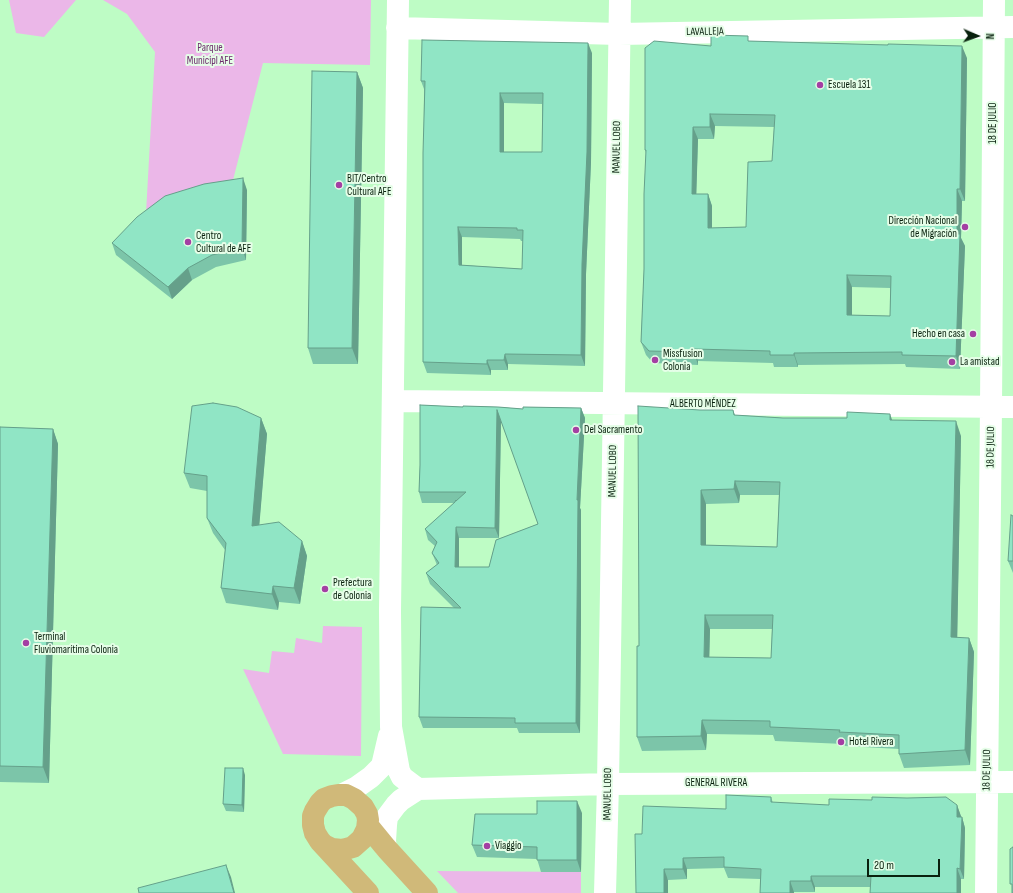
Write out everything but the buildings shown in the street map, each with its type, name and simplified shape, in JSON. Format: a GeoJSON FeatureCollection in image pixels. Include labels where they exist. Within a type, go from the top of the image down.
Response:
{"type":"FeatureCollection","features":[{"type":"Feature","properties":{"kind":"main road"},"geometry":{"type":"LineString","coordinates":[[324,845],[329,848],[342,850],[351,848],[362,840],[368,826],[367,814],[361,804],[352,797],[341,795],[332,796],[322,801],[316,808],[313,816],[313,825],[315,833],[320,841],[368,893]]}},
{"type":"Feature","properties":{"kind":"main road"},"geometry":{"type":"LineString","coordinates":[[368,826],[427,893]]}},
{"type":"Feature","properties":{"kind":"street"},"geometry":{"type":"LineString","coordinates":[[386,848],[385,841],[387,817],[401,800],[418,789],[402,777],[399,771],[391,727],[390,611],[398,0]]}},
{"type":"Feature","properties":{"kind":"street","name":"MANUEL LOBO"},"geometry":{"type":"LineString","coordinates":[[605,893],[620,0]]}},
{"type":"Feature","properties":{"kind":"street","name":"18 DE JULIO"},"geometry":{"type":"LineString","coordinates":[[986,893],[991,406],[1003,27],[994,0]]}},
{"type":"Feature","properties":{"kind":"street","name":"LAVALLEJA"},"geometry":{"type":"LineString","coordinates":[[397,28],[619,34],[1003,27]]}},
{"type":"Feature","properties":{"kind":"street","name":"ALBERTO MÉNDEZ"},"geometry":{"type":"LineString","coordinates":[[393,401],[1013,407]]}},
{"type":"Feature","properties":{"kind":"street"},"geometry":{"type":"LineString","coordinates":[[341,795],[372,777],[382,766],[391,727]]}},
{"type":"Feature","properties":{"kind":"street","name":"GENERAL RIVERA"},"geometry":{"type":"LineString","coordinates":[[418,789],[608,784],[1013,782]]}},
{"type":"Feature","properties":{"kind":"green space"},"geometry":{"type":"Polygon","coordinates":[[[9,0],[76,0],[44,37],[16,33],[9,0]]]}},
{"type":"Feature","properties":{"kind":"green space","name":"Parque Municipl AFE"},"geometry":{"type":"Polygon","coordinates":[[[103,0],[371,0],[370,65],[263,63],[233,180],[146,213],[155,52],[127,14],[103,0]]]}},
{"type":"Feature","properties":{"kind":"green space"},"geometry":{"type":"Polygon","coordinates":[[[323,626],[362,627],[361,756],[283,754],[243,669],[269,673],[272,651],[294,653],[296,638],[322,643],[323,626]]]}},
{"type":"Feature","properties":{"kind":"green space"},"geometry":{"type":"Polygon","coordinates":[[[437,871],[581,872],[581,893],[458,893],[437,871]]]}},
{"type":"Feature","properties":{"kind":"place","name":"Escuela 131"},"geometry":{"type":"Point","coordinates":[820,85]}},
{"type":"Feature","properties":{"kind":"place","name":"BIT/Centro Cultural AFE"},"geometry":{"type":"Point","coordinates":[339,185]}},
{"type":"Feature","properties":{"kind":"place","name":"Dirección Nacional de Migración"},"geometry":{"type":"Point","coordinates":[965,227]}},
{"type":"Feature","properties":{"kind":"place","name":"Centro Cultural de AFE"},"geometry":{"type":"Point","coordinates":[188,242]}},
{"type":"Feature","properties":{"kind":"place","name":"Hecho en casa"},"geometry":{"type":"Point","coordinates":[973,334]}},
{"type":"Feature","properties":{"kind":"place","name":"Missfusion Colonia"},"geometry":{"type":"Point","coordinates":[655,360]}},
{"type":"Feature","properties":{"kind":"place","name":"La amistad"},"geometry":{"type":"Point","coordinates":[952,362]}},
{"type":"Feature","properties":{"kind":"place","name":"Del Sacramento"},"geometry":{"type":"Point","coordinates":[576,430]}},
{"type":"Feature","properties":{"kind":"place","name":"Prefectura de Colonia"},"geometry":{"type":"Point","coordinates":[325,589]}},
{"type":"Feature","properties":{"kind":"place","name":"Terminal Fluviomarítima Colonia"},"geometry":{"type":"Point","coordinates":[26,643]}},
{"type":"Feature","properties":{"kind":"place","name":"Hotel Rivera"},"geometry":{"type":"Point","coordinates":[841,742]}},
{"type":"Feature","properties":{"kind":"place","name":"Viaggio"},"geometry":{"type":"Point","coordinates":[487,846]}}]}
